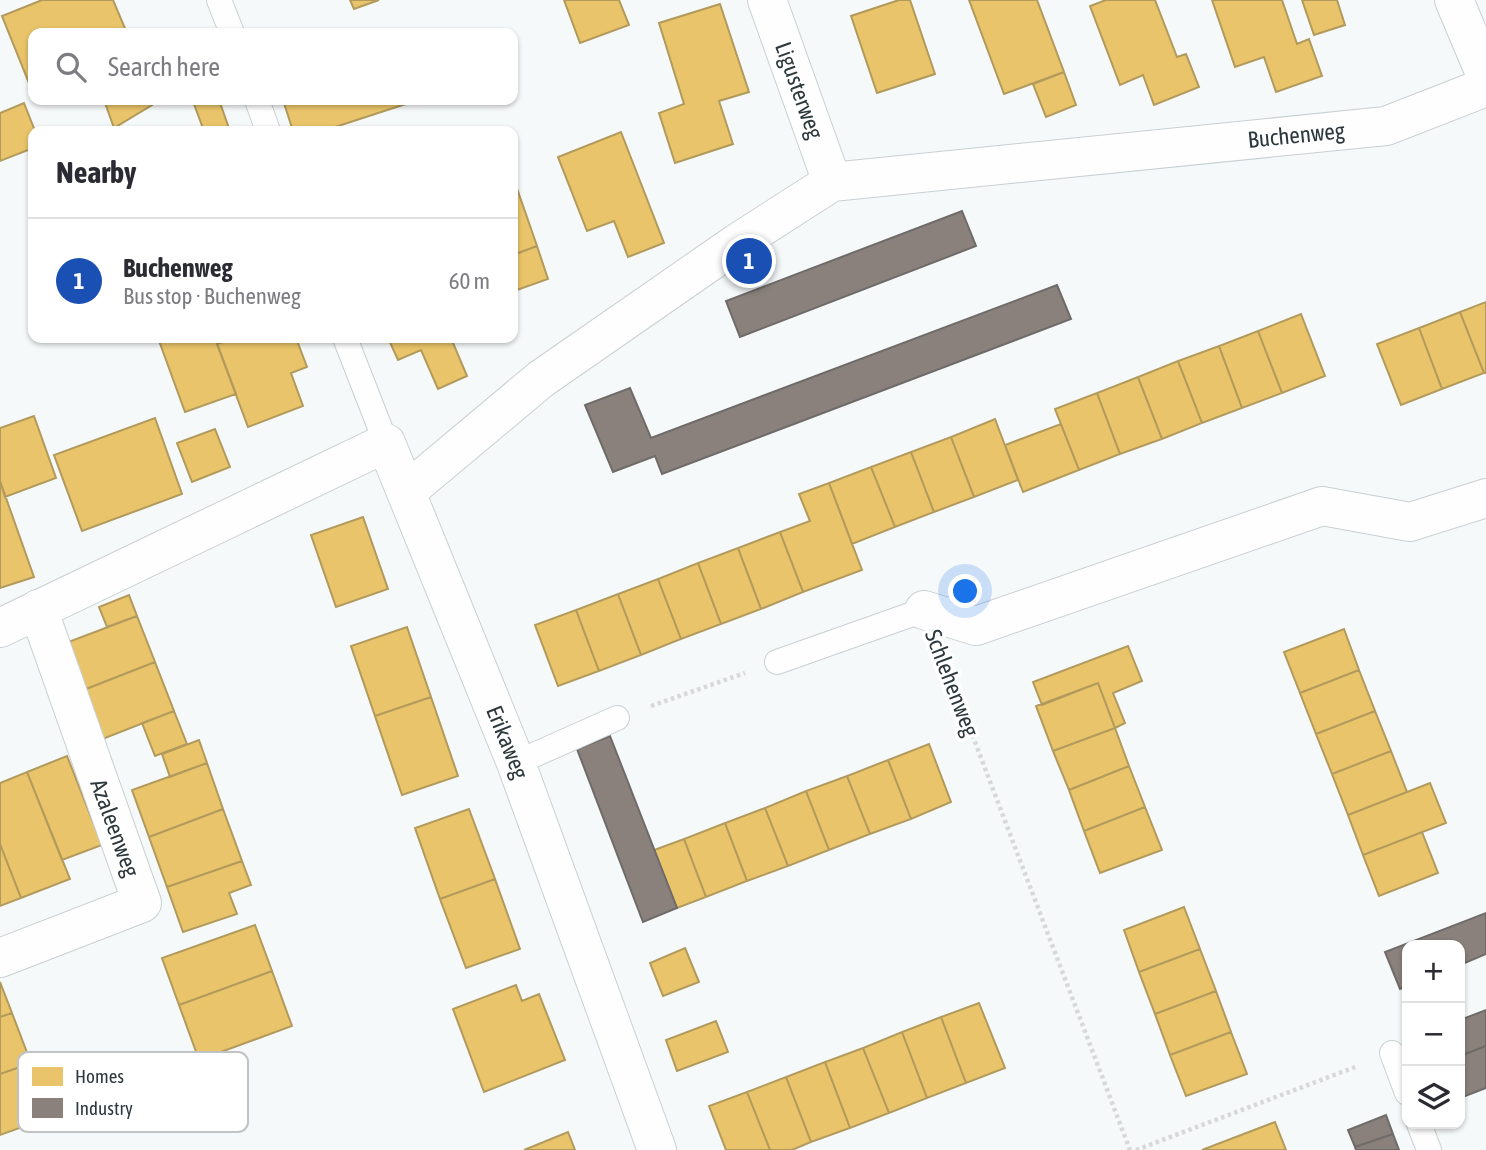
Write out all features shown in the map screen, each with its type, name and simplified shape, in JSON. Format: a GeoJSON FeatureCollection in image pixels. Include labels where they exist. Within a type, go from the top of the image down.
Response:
{"type":"FeatureCollection","features":[{"type":"Feature","properties":{"kind":"street","name":"Ligusterweg"},"geometry":{"type":"LineString","coordinates":[[766,0],[832,182]]}},
{"type":"Feature","properties":{"kind":"street"},"geometry":{"type":"LineString","coordinates":[[1454,0],[1486,76]]}},
{"type":"Feature","properties":{"kind":"street","name":"Buchenweg"},"geometry":{"type":"LineString","coordinates":[[406,492],[541,379],[737,243],[832,182],[1386,126],[1486,87]]}},
{"type":"Feature","properties":{"kind":"street"},"geometry":{"type":"LineString","coordinates":[[0,628],[386,443]]}},
{"type":"Feature","properties":{"kind":"street","name":"Erikaweg"},"geometry":{"type":"LineString","coordinates":[[386,443],[516,763],[657,1150]]}},
{"type":"Feature","properties":{"kind":"street","name":"Schlehenweg"},"geometry":{"type":"LineString","coordinates":[[924,610],[976,626],[1322,506],[1409,522],[1486,498]]}},
{"type":"Feature","properties":{"kind":"street","name":"Azaleenweg"},"geometry":{"type":"LineString","coordinates":[[0,958],[142,903],[38,609]]}},
{"type":"Feature","properties":{"kind":"lane"},"geometry":{"type":"LineString","coordinates":[[219,0],[230,28]]}},
{"type":"Feature","properties":{"kind":"lane"},"geometry":{"type":"LineString","coordinates":[[259,105],[266,126]]}},
{"type":"Feature","properties":{"kind":"lane","name":"Erikaweg"},"geometry":{"type":"LineString","coordinates":[[347,343],[386,443]]}},
{"type":"Feature","properties":{"kind":"lane"},"geometry":{"type":"LineString","coordinates":[[777,662],[924,610]]}},
{"type":"Feature","properties":{"kind":"lane"},"geometry":{"type":"LineString","coordinates":[[516,763],[617,718]]}},
{"type":"Feature","properties":{"kind":"lane"},"geometry":{"type":"LineString","coordinates":[[1392,1053],[1402,1080]]}},
{"type":"Feature","properties":{"kind":"lane"},"geometry":{"type":"LineString","coordinates":[[1421,1129],[1429,1150]]}},
{"type":"Feature","properties":{"kind":"path","name":"Schlehenweg"},"geometry":{"type":"LineString","coordinates":[[924,610],[1130,1150]]}},
{"type":"Feature","properties":{"kind":"path"},"geometry":{"type":"LineString","coordinates":[[617,718],[777,662]]}},
{"type":"Feature","properties":{"kind":"path"},"geometry":{"type":"LineString","coordinates":[[1136,1150],[1392,1053]]}},
{"type":"Feature","properties":{"kind":"building: Homes"},"geometry":{"type":"Polygon","coordinates":[[[42,0],[113,0],[125,28],[28,28],[28,81],[2,16],[42,0]]]}},
{"type":"Feature","properties":{"kind":"building: Homes"},"geometry":{"type":"Polygon","coordinates":[[[350,0],[379,0],[354,9],[350,0]]]}},
{"type":"Feature","properties":{"kind":"building: Homes"},"geometry":{"type":"Polygon","coordinates":[[[564,0],[619,0],[629,25],[580,43],[564,0]]]}},
{"type":"Feature","properties":{"kind":"building: Homes"},"geometry":{"type":"Polygon","coordinates":[[[899,0],[910,0],[935,74],[877,93],[851,16],[899,0]]]}},
{"type":"Feature","properties":{"kind":"building: Homes"},"geometry":{"type":"Polygon","coordinates":[[[969,0],[1037,0],[1064,72],[1004,94],[969,0]]]}},
{"type":"Feature","properties":{"kind":"building: Homes"},"geometry":{"type":"Polygon","coordinates":[[[1106,0],[1155,0],[1177,57],[1186,54],[1199,87],[1154,105],[1143,75],[1120,85],[1090,6],[1106,0]]]}},
{"type":"Feature","properties":{"kind":"building: Homes"},"geometry":{"type":"Polygon","coordinates":[[[1212,0],[1282,0],[1297,44],[1309,39],[1322,76],[1276,92],[1264,57],[1235,67],[1212,0]]]}},
{"type":"Feature","properties":{"kind":"building: Homes"},"geometry":{"type":"Polygon","coordinates":[[[1302,0],[1337,0],[1345,25],[1314,35],[1302,0]]]}},
{"type":"Feature","properties":{"kind":"building: Homes"},"geometry":{"type":"Polygon","coordinates":[[[720,4],[749,92],[719,101],[733,144],[675,163],[659,113],[684,104],[659,23],[720,4]]]}},
{"type":"Feature","properties":{"kind":"building: Homes"},"geometry":{"type":"Polygon","coordinates":[[[1064,72],[1076,105],[1046,117],[1033,84],[1064,72]]]}},
{"type":"Feature","properties":{"kind":"building: Homes"},"geometry":{"type":"Polygon","coordinates":[[[24,103],[33,126],[28,126],[28,150],[0,161],[0,113],[24,103]]]}},
{"type":"Feature","properties":{"kind":"building: Homes"},"geometry":{"type":"Polygon","coordinates":[[[106,105],[152,105],[117,126],[113,126],[106,105]]]}},
{"type":"Feature","properties":{"kind":"building: Homes"},"geometry":{"type":"Polygon","coordinates":[[[194,105],[221,105],[228,126],[202,126],[194,105]]]}},
{"type":"Feature","properties":{"kind":"building: Homes"},"geometry":{"type":"Polygon","coordinates":[[[285,105],[403,105],[338,126],[291,126],[285,105]]]}},
{"type":"Feature","properties":{"kind":"building: Homes"},"geometry":{"type":"Polygon","coordinates":[[[621,132],[664,243],[628,257],[614,221],[587,231],[558,157],[621,132]]]}},
{"type":"Feature","properties":{"kind":"building: Homes"},"geometry":{"type":"Polygon","coordinates":[[[518,191],[537,246],[518,253],[518,191]]]}},
{"type":"Feature","properties":{"kind":"building: Homes"},"geometry":{"type":"Polygon","coordinates":[[[537,246],[548,279],[518,290],[518,253],[537,246]]]}},
{"type":"Feature","properties":{"kind":"building: Homes"},"geometry":{"type":"Polygon","coordinates":[[[1486,302],[1486,373],[1484,373],[1460,312],[1486,302]]]}},
{"type":"Feature","properties":{"kind":"building: Homes"},"geometry":{"type":"Polygon","coordinates":[[[1460,312],[1484,373],[1442,389],[1419,328],[1460,312]]]}},
{"type":"Feature","properties":{"kind":"building: Homes"},"geometry":{"type":"Polygon","coordinates":[[[1301,314],[1325,376],[1282,393],[1258,331],[1301,314]]]}},
{"type":"Feature","properties":{"kind":"building: Homes"},"geometry":{"type":"Polygon","coordinates":[[[1419,328],[1442,389],[1401,405],[1377,344],[1419,328]]]}},
{"type":"Feature","properties":{"kind":"building: Homes"},"geometry":{"type":"Polygon","coordinates":[[[1258,331],[1282,393],[1242,408],[1219,346],[1258,331]]]}},
{"type":"Feature","properties":{"kind":"building: Homes"},"geometry":{"type":"Polygon","coordinates":[[[160,343],[217,343],[236,394],[185,412],[160,343]]]}},
{"type":"Feature","properties":{"kind":"building: Homes"},"geometry":{"type":"Polygon","coordinates":[[[298,343],[307,367],[291,373],[303,406],[248,427],[217,344],[298,343]]]}},
{"type":"Feature","properties":{"kind":"building: Homes"},"geometry":{"type":"Polygon","coordinates":[[[390,343],[453,343],[467,376],[438,389],[421,350],[398,360],[390,343]]]}},
{"type":"Feature","properties":{"kind":"building: Homes"},"geometry":{"type":"Polygon","coordinates":[[[1219,346],[1242,408],[1202,423],[1178,361],[1219,346]]]}},
{"type":"Feature","properties":{"kind":"building: Homes"},"geometry":{"type":"Polygon","coordinates":[[[1178,361],[1202,423],[1162,439],[1138,377],[1178,361]]]}},
{"type":"Feature","properties":{"kind":"building: Homes"},"geometry":{"type":"Polygon","coordinates":[[[1138,377],[1162,439],[1120,454],[1097,393],[1138,377]]]}},
{"type":"Feature","properties":{"kind":"building: Homes"},"geometry":{"type":"Polygon","coordinates":[[[1097,393],[1120,454],[1079,470],[1055,409],[1097,393]]]}},
{"type":"Feature","properties":{"kind":"building: Homes"},"geometry":{"type":"Polygon","coordinates":[[[34,416],[56,478],[5,497],[0,481],[0,428],[34,416]]]}},
{"type":"Feature","properties":{"kind":"building: Homes"},"geometry":{"type":"Polygon","coordinates":[[[155,418],[182,494],[82,531],[54,455],[155,418]]]}},
{"type":"Feature","properties":{"kind":"building: Homes"},"geometry":{"type":"Polygon","coordinates":[[[995,419],[1018,480],[974,497],[951,437],[995,419]]]}},
{"type":"Feature","properties":{"kind":"building: Homes"},"geometry":{"type":"Polygon","coordinates":[[[1061,424],[1079,470],[1023,492],[1005,445],[1061,424]]]}},
{"type":"Feature","properties":{"kind":"building: Homes"},"geometry":{"type":"Polygon","coordinates":[[[215,429],[230,467],[192,482],[177,443],[215,429]]]}},
{"type":"Feature","properties":{"kind":"building: Homes"},"geometry":{"type":"Polygon","coordinates":[[[951,437],[974,497],[934,512],[911,452],[951,437]]]}},
{"type":"Feature","properties":{"kind":"building: Homes"},"geometry":{"type":"Polygon","coordinates":[[[911,452],[934,512],[895,527],[871,467],[911,452]]]}},
{"type":"Feature","properties":{"kind":"building: Homes"},"geometry":{"type":"Polygon","coordinates":[[[871,467],[895,527],[852,544],[829,483],[871,467]]]}},
{"type":"Feature","properties":{"kind":"building: Homes"},"geometry":{"type":"Polygon","coordinates":[[[0,481],[34,577],[0,588],[0,481]]]}},
{"type":"Feature","properties":{"kind":"building: Homes"},"geometry":{"type":"Polygon","coordinates":[[[829,483],[862,570],[803,592],[780,532],[810,521],[799,494],[829,483]]]}},
{"type":"Feature","properties":{"kind":"building: Homes"},"geometry":{"type":"Polygon","coordinates":[[[363,517],[388,589],[336,607],[311,535],[363,517]]]}},
{"type":"Feature","properties":{"kind":"building: Homes"},"geometry":{"type":"Polygon","coordinates":[[[780,532],[803,592],[761,609],[738,548],[780,532]]]}},
{"type":"Feature","properties":{"kind":"building: Homes"},"geometry":{"type":"Polygon","coordinates":[[[738,548],[761,609],[721,624],[698,563],[738,548]]]}},
{"type":"Feature","properties":{"kind":"building: Homes"},"geometry":{"type":"Polygon","coordinates":[[[698,563],[721,624],[681,639],[658,579],[698,563]]]}},
{"type":"Feature","properties":{"kind":"building: Homes"},"geometry":{"type":"Polygon","coordinates":[[[658,579],[681,639],[641,655],[618,594],[658,579]]]}},
{"type":"Feature","properties":{"kind":"building: Homes"},"geometry":{"type":"Polygon","coordinates":[[[618,594],[641,655],[599,671],[576,610],[618,594]]]}},
{"type":"Feature","properties":{"kind":"building: Homes"},"geometry":{"type":"Polygon","coordinates":[[[129,595],[137,616],[107,627],[99,607],[129,595]]]}},
{"type":"Feature","properties":{"kind":"building: Homes"},"geometry":{"type":"Polygon","coordinates":[[[576,610],[599,671],[558,686],[535,625],[576,610]]]}},
{"type":"Feature","properties":{"kind":"building: Homes"},"geometry":{"type":"Polygon","coordinates":[[[137,616],[155,662],[81,691],[63,644],[137,616]]]}},
{"type":"Feature","properties":{"kind":"building: Homes"},"geometry":{"type":"Polygon","coordinates":[[[407,627],[431,697],[375,716],[351,646],[407,627]]]}},
{"type":"Feature","properties":{"kind":"building: Homes"},"geometry":{"type":"Polygon","coordinates":[[[1344,629],[1359,670],[1300,693],[1284,652],[1344,629]]]}},
{"type":"Feature","properties":{"kind":"building: Homes"},"geometry":{"type":"Polygon","coordinates":[[[1128,646],[1142,681],[1113,693],[1125,723],[1115,728],[1098,683],[1042,705],[1033,682],[1128,646]]]}},
{"type":"Feature","properties":{"kind":"building: Homes"},"geometry":{"type":"Polygon","coordinates":[[[155,662],[174,711],[100,740],[81,691],[155,662]]]}},
{"type":"Feature","properties":{"kind":"building: Homes"},"geometry":{"type":"Polygon","coordinates":[[[1359,670],[1375,711],[1316,734],[1300,693],[1359,670]]]}},
{"type":"Feature","properties":{"kind":"building: Homes"},"geometry":{"type":"Polygon","coordinates":[[[1098,683],[1115,728],[1053,751],[1036,706],[1098,683]]]}},
{"type":"Feature","properties":{"kind":"building: Homes"},"geometry":{"type":"Polygon","coordinates":[[[431,697],[458,776],[402,795],[375,716],[431,697]]]}},
{"type":"Feature","properties":{"kind":"building: Homes"},"geometry":{"type":"Polygon","coordinates":[[[174,711],[187,744],[155,756],[142,723],[174,711]]]}},
{"type":"Feature","properties":{"kind":"building: Homes"},"geometry":{"type":"Polygon","coordinates":[[[1375,711],[1391,751],[1332,774],[1316,734],[1375,711]]]}},
{"type":"Feature","properties":{"kind":"building: Homes"},"geometry":{"type":"Polygon","coordinates":[[[1115,728],[1129,766],[1069,790],[1053,751],[1115,728]]]}},
{"type":"Feature","properties":{"kind":"building: Homes"},"geometry":{"type":"Polygon","coordinates":[[[199,740],[207,763],[170,777],[162,754],[199,740]]]}},
{"type":"Feature","properties":{"kind":"building: Homes"},"geometry":{"type":"Polygon","coordinates":[[[929,744],[951,802],[911,819],[888,760],[929,744]]]}},
{"type":"Feature","properties":{"kind":"building: Homes"},"geometry":{"type":"Polygon","coordinates":[[[1391,751],[1407,792],[1348,815],[1332,774],[1391,751]]]}},
{"type":"Feature","properties":{"kind":"building: Homes"},"geometry":{"type":"Polygon","coordinates":[[[67,756],[102,845],[62,860],[27,772],[67,756]]]}},
{"type":"Feature","properties":{"kind":"building: Homes"},"geometry":{"type":"Polygon","coordinates":[[[888,760],[911,819],[870,834],[847,776],[888,760]]]}},
{"type":"Feature","properties":{"kind":"building: Homes"},"geometry":{"type":"Polygon","coordinates":[[[207,763],[223,809],[149,837],[132,790],[207,763]]]}},
{"type":"Feature","properties":{"kind":"building: Homes"},"geometry":{"type":"Polygon","coordinates":[[[1129,766],[1145,807],[1084,831],[1069,790],[1129,766]]]}},
{"type":"Feature","properties":{"kind":"building: Homes"},"geometry":{"type":"Polygon","coordinates":[[[27,772],[70,879],[21,898],[0,844],[0,783],[27,772]]]}},
{"type":"Feature","properties":{"kind":"building: Homes"},"geometry":{"type":"Polygon","coordinates":[[[847,776],[870,834],[829,850],[806,791],[847,776]]]}},
{"type":"Feature","properties":{"kind":"building: Homes"},"geometry":{"type":"Polygon","coordinates":[[[1430,783],[1446,823],[1363,855],[1348,815],[1430,783]]]}},
{"type":"Feature","properties":{"kind":"building: Homes"},"geometry":{"type":"Polygon","coordinates":[[[806,791],[829,850],[788,866],[765,808],[806,791]]]}},
{"type":"Feature","properties":{"kind":"building: Homes"},"geometry":{"type":"Polygon","coordinates":[[[1145,807],[1162,850],[1100,873],[1084,831],[1145,807]]]}},
{"type":"Feature","properties":{"kind":"building: Homes"},"geometry":{"type":"Polygon","coordinates":[[[765,808],[788,866],[747,881],[725,823],[765,808]]]}},
{"type":"Feature","properties":{"kind":"building: Homes"},"geometry":{"type":"Polygon","coordinates":[[[223,809],[242,861],[167,887],[149,837],[223,809]]]}},
{"type":"Feature","properties":{"kind":"building: Homes"},"geometry":{"type":"Polygon","coordinates":[[[469,809],[495,879],[440,899],[415,828],[469,809]]]}},
{"type":"Feature","properties":{"kind":"building: Homes"},"geometry":{"type":"Polygon","coordinates":[[[725,823],[747,881],[706,897],[684,839],[725,823]]]}},
{"type":"Feature","properties":{"kind":"building: Homes"},"geometry":{"type":"Polygon","coordinates":[[[1422,832],[1438,873],[1379,896],[1363,855],[1422,832]]]}},
{"type":"Feature","properties":{"kind":"building: Homes"},"geometry":{"type":"Polygon","coordinates":[[[684,839],[706,897],[677,908],[654,850],[684,839]]]}},
{"type":"Feature","properties":{"kind":"building: Homes"},"geometry":{"type":"Polygon","coordinates":[[[0,844],[21,898],[0,906],[0,844]]]}},
{"type":"Feature","properties":{"kind":"building: Homes"},"geometry":{"type":"Polygon","coordinates":[[[242,861],[251,885],[229,893],[237,914],[183,932],[167,887],[242,861]]]}},
{"type":"Feature","properties":{"kind":"building: Homes"},"geometry":{"type":"Polygon","coordinates":[[[495,879],[520,949],[466,968],[440,899],[495,879]]]}},
{"type":"Feature","properties":{"kind":"building: Homes"},"geometry":{"type":"Polygon","coordinates":[[[1184,907],[1200,949],[1139,972],[1124,930],[1184,907]]]}},
{"type":"Feature","properties":{"kind":"building: Homes"},"geometry":{"type":"Polygon","coordinates":[[[255,925],[272,971],[179,1005],[162,958],[255,925]]]}},
{"type":"Feature","properties":{"kind":"building: Homes"},"geometry":{"type":"Polygon","coordinates":[[[685,948],[699,982],[663,996],[650,963],[685,948]]]}},
{"type":"Feature","properties":{"kind":"building: Homes"},"geometry":{"type":"Polygon","coordinates":[[[1200,949],[1216,991],[1155,1014],[1139,972],[1200,949]]]}},
{"type":"Feature","properties":{"kind":"building: Homes"},"geometry":{"type":"Polygon","coordinates":[[[272,971],[292,1026],[221,1052],[196,1052],[179,1005],[272,971]]]}},
{"type":"Feature","properties":{"kind":"building: Homes"},"geometry":{"type":"Polygon","coordinates":[[[0,982],[12,1013],[0,1017],[0,982]]]}},
{"type":"Feature","properties":{"kind":"building: Homes"},"geometry":{"type":"Polygon","coordinates":[[[516,985],[522,1001],[539,994],[565,1060],[484,1092],[453,1009],[516,985]]]}},
{"type":"Feature","properties":{"kind":"building: Homes"},"geometry":{"type":"Polygon","coordinates":[[[1216,991],[1231,1032],[1170,1055],[1155,1014],[1216,991]]]}},
{"type":"Feature","properties":{"kind":"building: Homes"},"geometry":{"type":"Polygon","coordinates":[[[979,1003],[1005,1068],[966,1083],[941,1017],[979,1003]]]}},
{"type":"Feature","properties":{"kind":"building: Homes"},"geometry":{"type":"Polygon","coordinates":[[[12,1013],[27,1052],[18,1052],[18,1068],[0,1074],[0,1017],[12,1013]]]}},
{"type":"Feature","properties":{"kind":"building: Homes"},"geometry":{"type":"Polygon","coordinates":[[[941,1017],[966,1083],[927,1098],[902,1032],[941,1017]]]}},
{"type":"Feature","properties":{"kind":"building: Homes"},"geometry":{"type":"Polygon","coordinates":[[[716,1021],[728,1052],[677,1071],[666,1040],[716,1021]]]}},
{"type":"Feature","properties":{"kind":"building: Homes"},"geometry":{"type":"Polygon","coordinates":[[[902,1032],[927,1098],[889,1113],[863,1048],[902,1032]]]}},
{"type":"Feature","properties":{"kind":"building: Homes"},"geometry":{"type":"Polygon","coordinates":[[[1231,1032],[1247,1074],[1186,1096],[1170,1055],[1231,1032]]]}},
{"type":"Feature","properties":{"kind":"building: Homes"},"geometry":{"type":"Polygon","coordinates":[[[863,1048],[889,1113],[850,1128],[825,1062],[863,1048]]]}},
{"type":"Feature","properties":{"kind":"building: Homes"},"geometry":{"type":"Polygon","coordinates":[[[825,1062],[850,1128],[811,1142],[786,1077],[825,1062]]]}},
{"type":"Feature","properties":{"kind":"building: Homes"},"geometry":{"type":"Polygon","coordinates":[[[18,1068],[18,1129],[0,1135],[0,1074],[18,1068]]]}},
{"type":"Feature","properties":{"kind":"building: Homes"},"geometry":{"type":"Polygon","coordinates":[[[786,1077],[811,1142],[792,1150],[770,1150],[747,1092],[786,1077]]]}},
{"type":"Feature","properties":{"kind":"building: Homes"},"geometry":{"type":"Polygon","coordinates":[[[747,1092],[770,1150],[726,1150],[709,1106],[747,1092]]]}},
{"type":"Feature","properties":{"kind":"building: Homes"},"geometry":{"type":"Polygon","coordinates":[[[1275,1122],[1286,1150],[1202,1150],[1275,1122]]]}},
{"type":"Feature","properties":{"kind":"building: Homes"},"geometry":{"type":"Polygon","coordinates":[[[568,1132],[575,1150],[524,1150],[568,1132]]]}},
{"type":"Feature","properties":{"kind":"building: Industry"},"geometry":{"type":"Polygon","coordinates":[[[962,211],[976,246],[740,337],[726,301],[962,211]]]}},
{"type":"Feature","properties":{"kind":"building: Industry"},"geometry":{"type":"Polygon","coordinates":[[[1057,285],[1071,319],[662,474],[655,456],[613,472],[585,405],[630,388],[651,438],[1057,285]]]}},
{"type":"Feature","properties":{"kind":"building: Industry"},"geometry":{"type":"Polygon","coordinates":[[[610,736],[677,908],[643,922],[577,749],[610,736]]]}},
{"type":"Feature","properties":{"kind":"building: Industry"},"geometry":{"type":"Polygon","coordinates":[[[1486,913],[1486,954],[1465,963],[1465,940],[1416,940],[1486,913]]]}},
{"type":"Feature","properties":{"kind":"building: Industry"},"geometry":{"type":"Polygon","coordinates":[[[1402,945],[1402,988],[1400,989],[1385,952],[1402,945]]]}},
{"type":"Feature","properties":{"kind":"building: Industry"},"geometry":{"type":"Polygon","coordinates":[[[1486,1010],[1486,1046],[1465,1054],[1465,1018],[1486,1010]]]}},
{"type":"Feature","properties":{"kind":"building: Industry"},"geometry":{"type":"Polygon","coordinates":[[[1486,1046],[1486,1088],[1465,1096],[1465,1066],[1465,1054],[1486,1046]]]}},
{"type":"Feature","properties":{"kind":"building: Industry"},"geometry":{"type":"Polygon","coordinates":[[[1386,1115],[1393,1134],[1355,1147],[1348,1130],[1386,1115]]]}},
{"type":"Feature","properties":{"kind":"building: Industry"},"geometry":{"type":"Polygon","coordinates":[[[1393,1134],[1399,1150],[1356,1150],[1355,1147],[1393,1134]]]}},
{"type":"Feature","properties":{"kind":"place","name":"Buchenweg"},"geometry":{"type":"Point","coordinates":[749,261]}}]}
